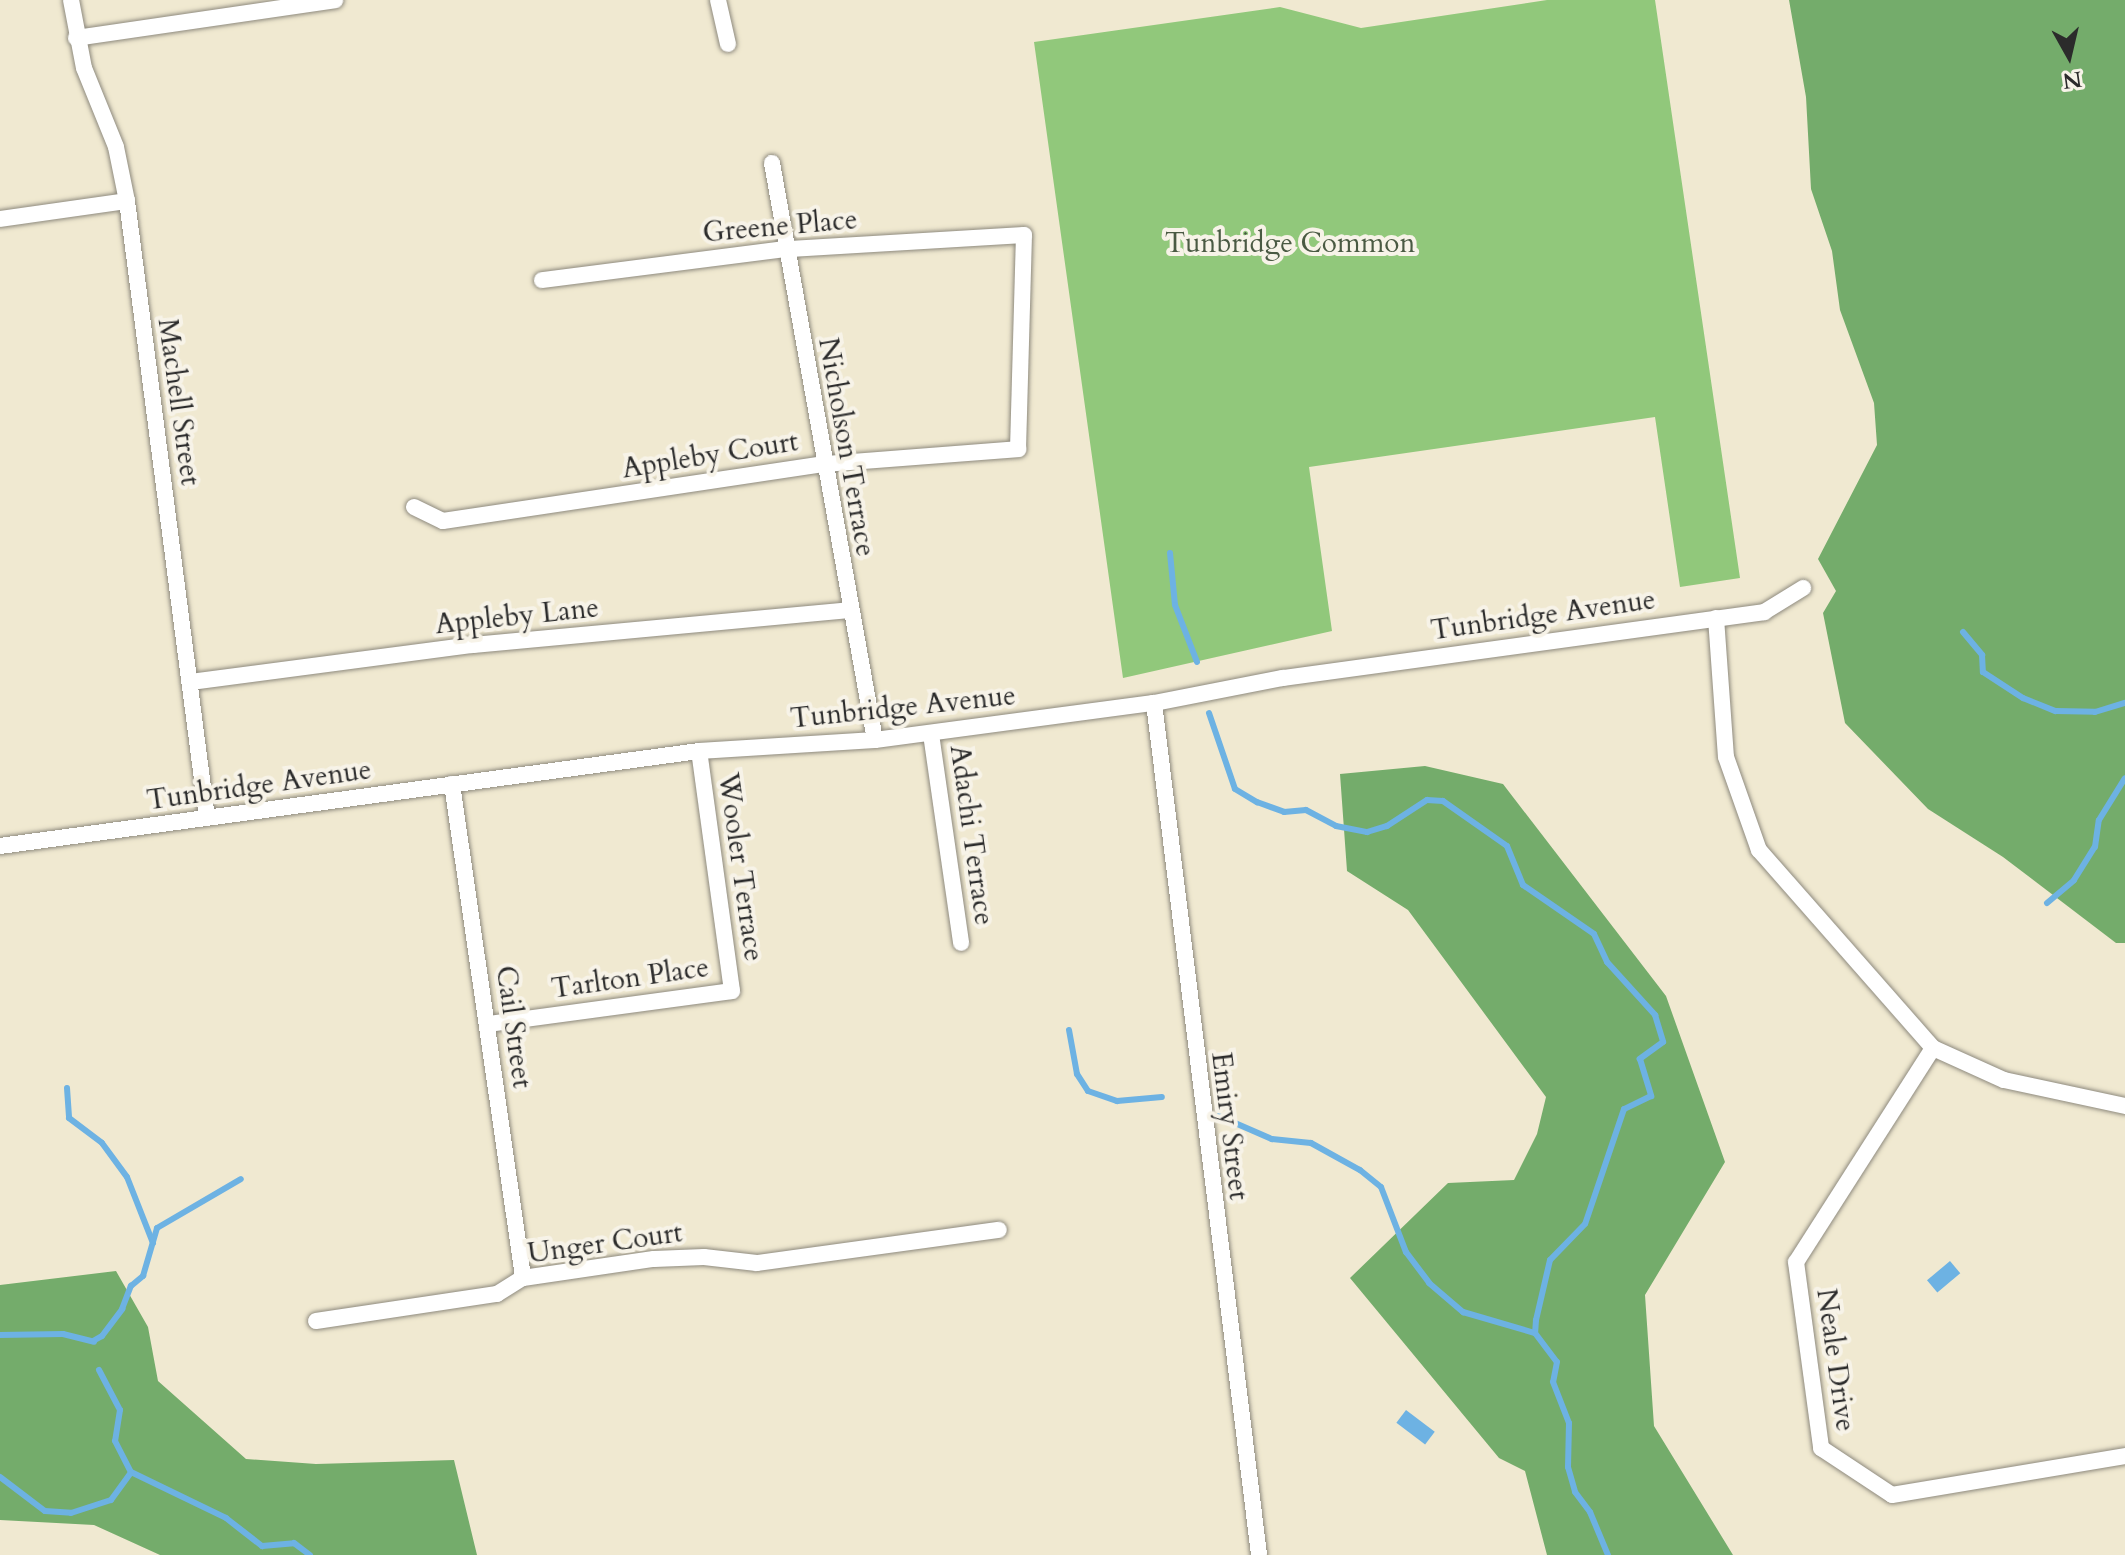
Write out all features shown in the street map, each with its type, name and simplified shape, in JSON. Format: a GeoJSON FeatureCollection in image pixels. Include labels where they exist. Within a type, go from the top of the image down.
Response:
{"type":"FeatureCollection","features":[{"type":"Feature","properties":{"kind":"street","name":"Machell Street"},"geometry":{"type":"LineString","coordinates":[[71,0],[76,38],[116,147],[127,201],[207,818]]}},
{"type":"Feature","properties":{"kind":"street"},"geometry":{"type":"LineString","coordinates":[[76,38],[335,0]]}},
{"type":"Feature","properties":{"kind":"street"},"geometry":{"type":"LineString","coordinates":[[718,0],[728,44]]}},
{"type":"Feature","properties":{"kind":"street","name":"Nicholson Terrace"},"geometry":{"type":"LineString","coordinates":[[772,163],[849,610],[875,740]]}},
{"type":"Feature","properties":{"kind":"street"},"geometry":{"type":"LineString","coordinates":[[0,219],[127,201]]}},
{"type":"Feature","properties":{"kind":"street","name":"Greene Place"},"geometry":{"type":"LineString","coordinates":[[542,280],[785,249],[1024,235],[1018,449]]}},
{"type":"Feature","properties":{"kind":"street","name":"Appleby Court"},"geometry":{"type":"LineString","coordinates":[[414,507],[443,521],[825,464],[1018,449]]}},
{"type":"Feature","properties":{"kind":"street","name":"Tunbridge Avenue"},"geometry":{"type":"LineString","coordinates":[[0,846],[699,751],[875,740],[1154,703],[1283,678],[1764,612],[1803,588]]}},
{"type":"Feature","properties":{"kind":"street","name":"Appleby Lane"},"geometry":{"type":"LineString","coordinates":[[191,682],[473,645],[849,610]]}},
{"type":"Feature","properties":{"kind":"street"},"geometry":{"type":"LineString","coordinates":[[1716,618],[1726,757],[1759,850],[1933,1048],[2004,1080],[2125,1106]]}},
{"type":"Feature","properties":{"kind":"street","name":"Emiry Street"},"geometry":{"type":"LineString","coordinates":[[1154,703],[1259,1555]]}},
{"type":"Feature","properties":{"kind":"street","name":"Adachi Terrace"},"geometry":{"type":"LineString","coordinates":[[931,734],[961,943]]}},
{"type":"Feature","properties":{"kind":"street","name":"Wooler Terrace"},"geometry":{"type":"LineString","coordinates":[[699,751],[732,991]]}},
{"type":"Feature","properties":{"kind":"street","name":"Cail Street"},"geometry":{"type":"LineString","coordinates":[[452,784],[523,1278]]}},
{"type":"Feature","properties":{"kind":"street","name":"Tarlton Place"},"geometry":{"type":"LineString","coordinates":[[488,1024],[732,991]]}},
{"type":"Feature","properties":{"kind":"street","name":"Neale Drive"},"geometry":{"type":"LineString","coordinates":[[1933,1048],[1796,1262],[1821,1448],[1892,1495],[2125,1456]]}},
{"type":"Feature","properties":{"kind":"street","name":"Unger Court"},"geometry":{"type":"LineString","coordinates":[[316,1321],[497,1294],[523,1278],[654,1259],[704,1257],[757,1263],[999,1230]]}},
{"type":"Feature","properties":{"kind":"green space","name":"Tunbridge Common"},"geometry":{"type":"Polygon","coordinates":[[[1547,0],[1655,0],[1740,578],[1680,587],[1655,417],[1309,467],[1332,631],[1123,678],[1034,42],[1280,7],[1361,28],[1547,0]]]}},
{"type":"Feature","properties":{"kind":"green space"},"geometry":{"type":"Polygon","coordinates":[[[1789,0],[2125,0],[2125,943],[2116,943],[2003,857],[1928,809],[1845,723],[1823,613],[1836,591],[1818,559],[1877,445],[1874,403],[1840,310],[1832,251],[1811,189],[1806,97],[1789,0]]]}},
{"type":"Feature","properties":{"kind":"green space"},"geometry":{"type":"Polygon","coordinates":[[[1425,766],[1503,784],[1666,996],[1725,1162],[1645,1295],[1654,1426],[1733,1555],[1547,1555],[1525,1471],[1499,1458],[1350,1278],[1448,1183],[1514,1180],[1537,1134],[1546,1097],[1408,910],[1347,871],[1340,774],[1425,766]]]}},
{"type":"Feature","properties":{"kind":"green space"},"geometry":{"type":"Polygon","coordinates":[[[116,1271],[148,1327],[158,1381],[246,1459],[316,1464],[454,1460],[477,1555],[160,1555],[94,1525],[0,1520],[0,1285],[116,1271]]]}},
{"type":"Feature","properties":{"kind":"water"},"geometry":{"type":"Polygon","coordinates":[[[1950,1261],[1960,1273],[1937,1293],[1927,1280],[1950,1261]]]}},
{"type":"Feature","properties":{"kind":"water"},"geometry":{"type":"Polygon","coordinates":[[[1406,1410],[1435,1432],[1425,1444],[1396,1423],[1406,1410]]]}},
{"type":"Feature","properties":{"kind":"waterway"},"geometry":{"type":"LineString","coordinates":[[1170,553],[1175,605],[1197,662]]}},
{"type":"Feature","properties":{"kind":"waterway"},"geometry":{"type":"LineString","coordinates":[[1963,632],[1982,655],[1983,672],[2023,698],[2056,711],[2095,712],[2125,703]]}},
{"type":"Feature","properties":{"kind":"waterway"},"geometry":{"type":"LineString","coordinates":[[1209,713],[1235,789],[1257,802],[1284,812],[1306,810],[1336,826],[1367,832],[1387,826],[1427,800],[1443,801],[1507,846],[1523,885],[1594,934],[1607,962],[1655,1015],[1663,1042],[1640,1059],[1651,1096],[1624,1109],[1585,1224],[1550,1260],[1536,1320],[1535,1333],[1557,1362],[1553,1382],[1569,1423],[1568,1467],[1575,1492],[1590,1512],[1608,1555]]}},
{"type":"Feature","properties":{"kind":"waterway"},"geometry":{"type":"LineString","coordinates":[[2047,903],[2074,880],[2095,847],[2099,820],[2125,778]]}},
{"type":"Feature","properties":{"kind":"waterway"},"geometry":{"type":"LineString","coordinates":[[1069,1030],[1077,1074],[1088,1091],[1117,1101],[1162,1097]]}},
{"type":"Feature","properties":{"kind":"waterway"},"geometry":{"type":"LineString","coordinates":[[67,1088],[69,1118],[102,1143],[127,1177],[153,1243]]}},
{"type":"Feature","properties":{"kind":"waterway"},"geometry":{"type":"LineString","coordinates":[[1219,1116],[1272,1139],[1311,1143],[1360,1170],[1381,1187],[1406,1252],[1429,1283],[1463,1312],[1535,1333]]}},
{"type":"Feature","properties":{"kind":"waterway"},"geometry":{"type":"LineString","coordinates":[[93,1341],[102,1336],[122,1309],[131,1286],[143,1276],[157,1228],[241,1179]]}},
{"type":"Feature","properties":{"kind":"waterway"},"geometry":{"type":"LineString","coordinates":[[0,1335],[63,1334],[94,1342]]}},
{"type":"Feature","properties":{"kind":"waterway"},"geometry":{"type":"LineString","coordinates":[[99,1370],[120,1410],[115,1441],[131,1472],[226,1518],[262,1546],[294,1543],[310,1555]]}},
{"type":"Feature","properties":{"kind":"waterway"},"geometry":{"type":"LineString","coordinates":[[0,1477],[45,1511],[71,1513],[111,1500],[131,1472]]}}]}
